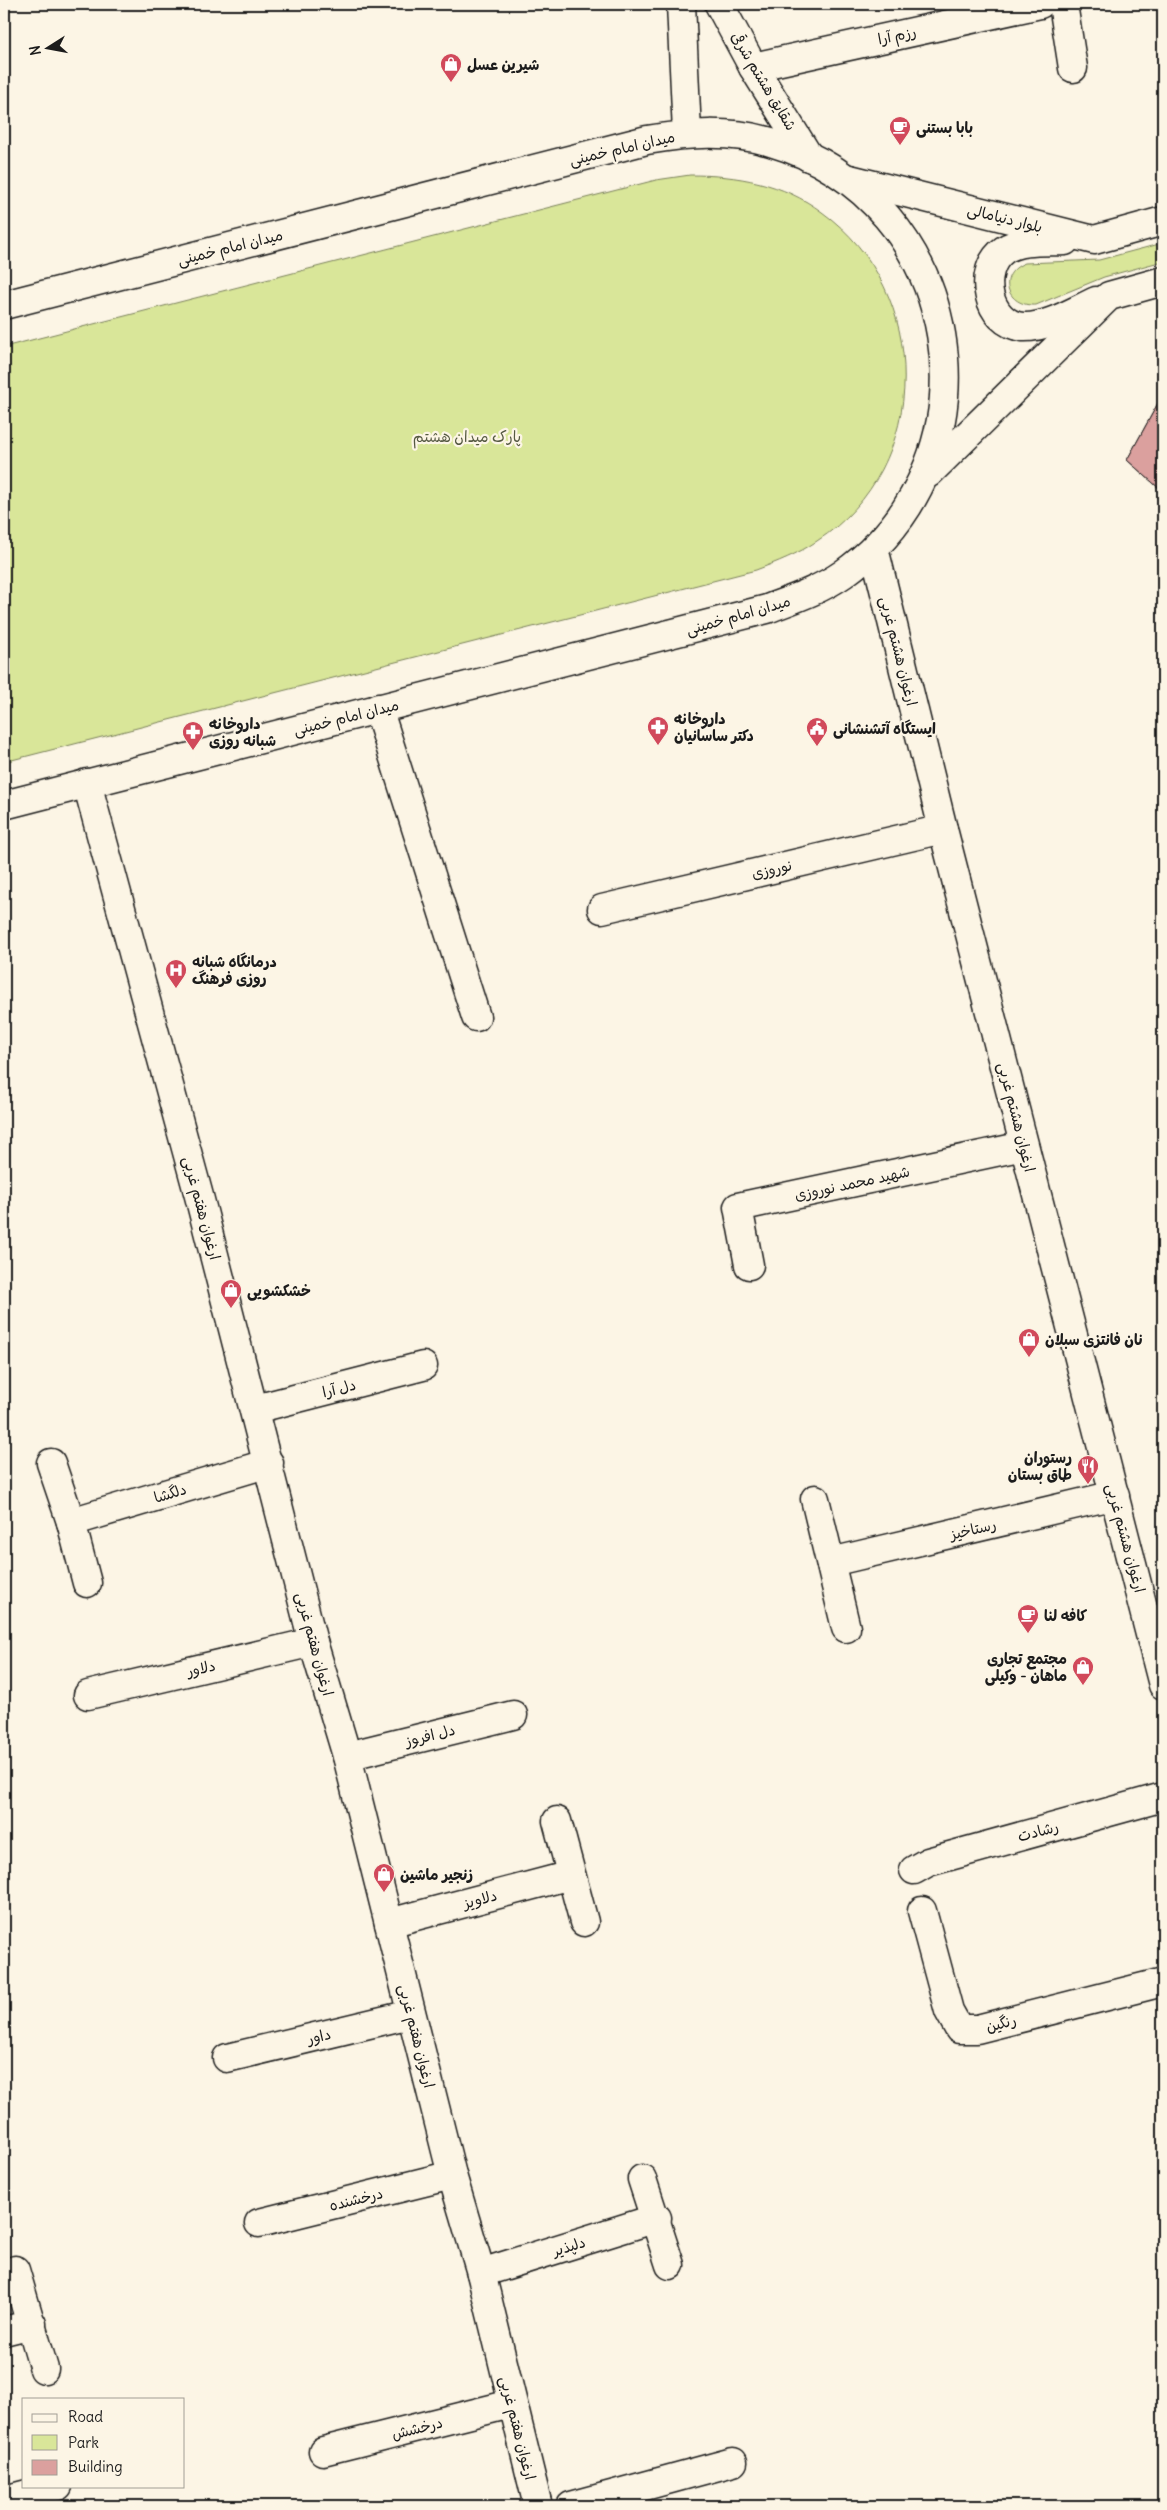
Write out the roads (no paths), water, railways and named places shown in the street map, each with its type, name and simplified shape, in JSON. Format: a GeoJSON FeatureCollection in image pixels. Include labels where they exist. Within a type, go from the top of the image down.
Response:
{"type":"FeatureCollection","features":[{"type":"Feature","properties":{"kind":"street"},"geometry":{"type":"LineString","coordinates":[[681,4],[687,133]]}},
{"type":"Feature","properties":{"kind":"street","name":"شقایق هشتم شرقی"},"geometry":{"type":"LineString","coordinates":[[719,4],[753,67],[810,157]]}},
{"type":"Feature","properties":{"kind":"street","name":"رزم آرا"},"geometry":{"type":"LineString","coordinates":[[753,67],[1040,4]]}},
{"type":"Feature","properties":{"kind":"street"},"geometry":{"type":"LineString","coordinates":[[1063,4],[1073,68]]}},
{"type":"Feature","properties":{"kind":"street","name":"میدان امام خمینی"},"geometry":{"type":"LineString","coordinates":[[4,305],[647,140],[687,133],[729,134],[770,142],[810,157],[846,178],[878,206],[904,238],[924,275],[939,315],[946,357],[945,398],[938,440],[923,479],[902,515],[874,548],[842,574],[805,595],[767,609],[4,804]]}},
{"type":"Feature","properties":{"kind":"street","name":"بلوار دنیامالی"},"geometry":{"type":"LineString","coordinates":[[846,178],[1094,240],[1163,221]]}},
{"type":"Feature","properties":{"kind":"street"},"geometry":{"type":"LineString","coordinates":[[1094,240],[1021,243],[1004,250],[992,264],[987,282],[990,301],[1002,318],[1022,327],[1041,325],[1109,296],[1163,282]]}},
{"type":"Feature","properties":{"kind":"street"},"geometry":{"type":"LineString","coordinates":[[923,479],[1109,296]]}},
{"type":"Feature","properties":{"kind":"street","name":"ارغوان هشتم غربی"},"geometry":{"type":"LineString","coordinates":[[874,548],[1024,1146],[1115,1495],[1159,1646],[1163,1684]]}},
{"type":"Feature","properties":{"kind":"street"},"geometry":{"type":"LineString","coordinates":[[378,708],[476,1017]]}},
{"type":"Feature","properties":{"kind":"street","name":"ارغوان هفتم غربی"},"geometry":{"type":"LineString","coordinates":[[87,783],[200,1196],[313,1642],[347,1756],[452,2175],[481,2274],[511,2404],[538,2506]]}},
{"type":"Feature","properties":{"kind":"street","name":"نوروزی"},"geometry":{"type":"LineString","coordinates":[[602,909],[943,829]]}},
{"type":"Feature","properties":{"kind":"street","name":"شهید محمد نوروزی"},"geometry":{"type":"LineString","coordinates":[[749,1265],[738,1207],[1024,1146]]}},
{"type":"Feature","properties":{"kind":"street","name":"دل آرا"},"geometry":{"type":"LineString","coordinates":[[255,1409],[423,1366]]}},
{"type":"Feature","properties":{"kind":"street"},"geometry":{"type":"LineString","coordinates":[[51,1463],[71,1522],[87,1583]]}},
{"type":"Feature","properties":{"kind":"street","name":"دلگشا"},"geometry":{"type":"LineString","coordinates":[[71,1522],[269,1463]]}},
{"type":"Feature","properties":{"kind":"street","name":"رستاخیز"},"geometry":{"type":"LineString","coordinates":[[831,1562],[1115,1495]]}},
{"type":"Feature","properties":{"kind":"street"},"geometry":{"type":"LineString","coordinates":[[815,1499],[846,1628]]}},
{"type":"Feature","properties":{"kind":"street","name":"دلاور"},"geometry":{"type":"LineString","coordinates":[[88,1695],[313,1642]]}},
{"type":"Feature","properties":{"kind":"street","name":"دل افروز"},"geometry":{"type":"LineString","coordinates":[[347,1756],[514,1715]]}},
{"type":"Feature","properties":{"kind":"street","name":"رشادت"},"geometry":{"type":"LineString","coordinates":[[914,1870],[928,1862],[1163,1797]]}},
{"type":"Feature","properties":{"kind":"street"},"geometry":{"type":"LineString","coordinates":[[557,1820],[584,1922]]}},
{"type":"Feature","properties":{"kind":"street","name":"دلاویز"},"geometry":{"type":"LineString","coordinates":[[390,1923],[572,1875]]}},
{"type":"Feature","properties":{"kind":"street","name":"رنگین"},"geometry":{"type":"LineString","coordinates":[[922,1910],[949,2011],[959,2029],[977,2029],[1163,1982]]}},
{"type":"Feature","properties":{"kind":"street","name":"داور"},"geometry":{"type":"LineString","coordinates":[[227,2058],[411,2014]]}},
{"type":"Feature","properties":{"kind":"street","name":"درخشنده"},"geometry":{"type":"LineString","coordinates":[[259,2223],[452,2175]]}},
{"type":"Feature","properties":{"kind":"street"},"geometry":{"type":"LineString","coordinates":[[642,2179],[657,2218],[670,2265]]}},
{"type":"Feature","properties":{"kind":"street","name":"دلپذیر"},"geometry":{"type":"LineString","coordinates":[[481,2274],[657,2218]]}},
{"type":"Feature","properties":{"kind":"street"},"geometry":{"type":"LineString","coordinates":[[15,2270],[44,2369]]}},
{"type":"Feature","properties":{"kind":"street"},"geometry":{"type":"LineString","coordinates":[[4,2330],[32,2324]]}},
{"type":"Feature","properties":{"kind":"street","name":"درخشش"},"geometry":{"type":"LineString","coordinates":[[322,2451],[511,2404]]}},
{"type":"Feature","properties":{"kind":"street"},"geometry":{"type":"LineString","coordinates":[[571,2506],[733,2462]]}},
{"type":"Feature","properties":{"kind":"street"},"geometry":{"type":"LineString","coordinates":[[4,2500],[50,2488]]}},
{"type":"Feature","properties":{"kind":"place","name":"شیرین عسل"},"geometry":{"type":"Point","coordinates":[451,83]}},
{"type":"Feature","properties":{"kind":"place","name":"بابا بستنی"},"geometry":{"type":"Point","coordinates":[900,146]}},
{"type":"Feature","properties":{"kind":"place","name":"داروخانه دکتر ساسانیان"},"geometry":{"type":"Point","coordinates":[658,746]}},
{"type":"Feature","properties":{"kind":"place","name":"ایستگاه آتشنشانی"},"geometry":{"type":"Point","coordinates":[817,747]}},
{"type":"Feature","properties":{"kind":"place","name":"داروخانه شبانه روزی"},"geometry":{"type":"Point","coordinates":[193,751]}},
{"type":"Feature","properties":{"kind":"place","name":"درمانگاه شبانه روزی فرهنگ"},"geometry":{"type":"Point","coordinates":[176,989]}},
{"type":"Feature","properties":{"kind":"place","name":"خشکشویی"},"geometry":{"type":"Point","coordinates":[231,1309]}},
{"type":"Feature","properties":{"kind":"place","name":"نان فانتزی سبلان"},"geometry":{"type":"Point","coordinates":[1029,1358]}},
{"type":"Feature","properties":{"kind":"place","name":"رستوران طاق بستان"},"geometry":{"type":"Point","coordinates":[1088,1485]}},
{"type":"Feature","properties":{"kind":"place","name":"کافه لنا"},"geometry":{"type":"Point","coordinates":[1028,1634]}},
{"type":"Feature","properties":{"kind":"place","name":"مجتمع تجاری ماهان - وکیلی"},"geometry":{"type":"Point","coordinates":[1083,1686]}},
{"type":"Feature","properties":{"kind":"place","name":"زنجیر ماشین"},"geometry":{"type":"Point","coordinates":[384,1893]}},
{"type":"Feature","properties":{"kind":"park label","name":"پارک میدان هشتم"},"geometry":{"type":"Point","coordinates":[467,436]}}]}
